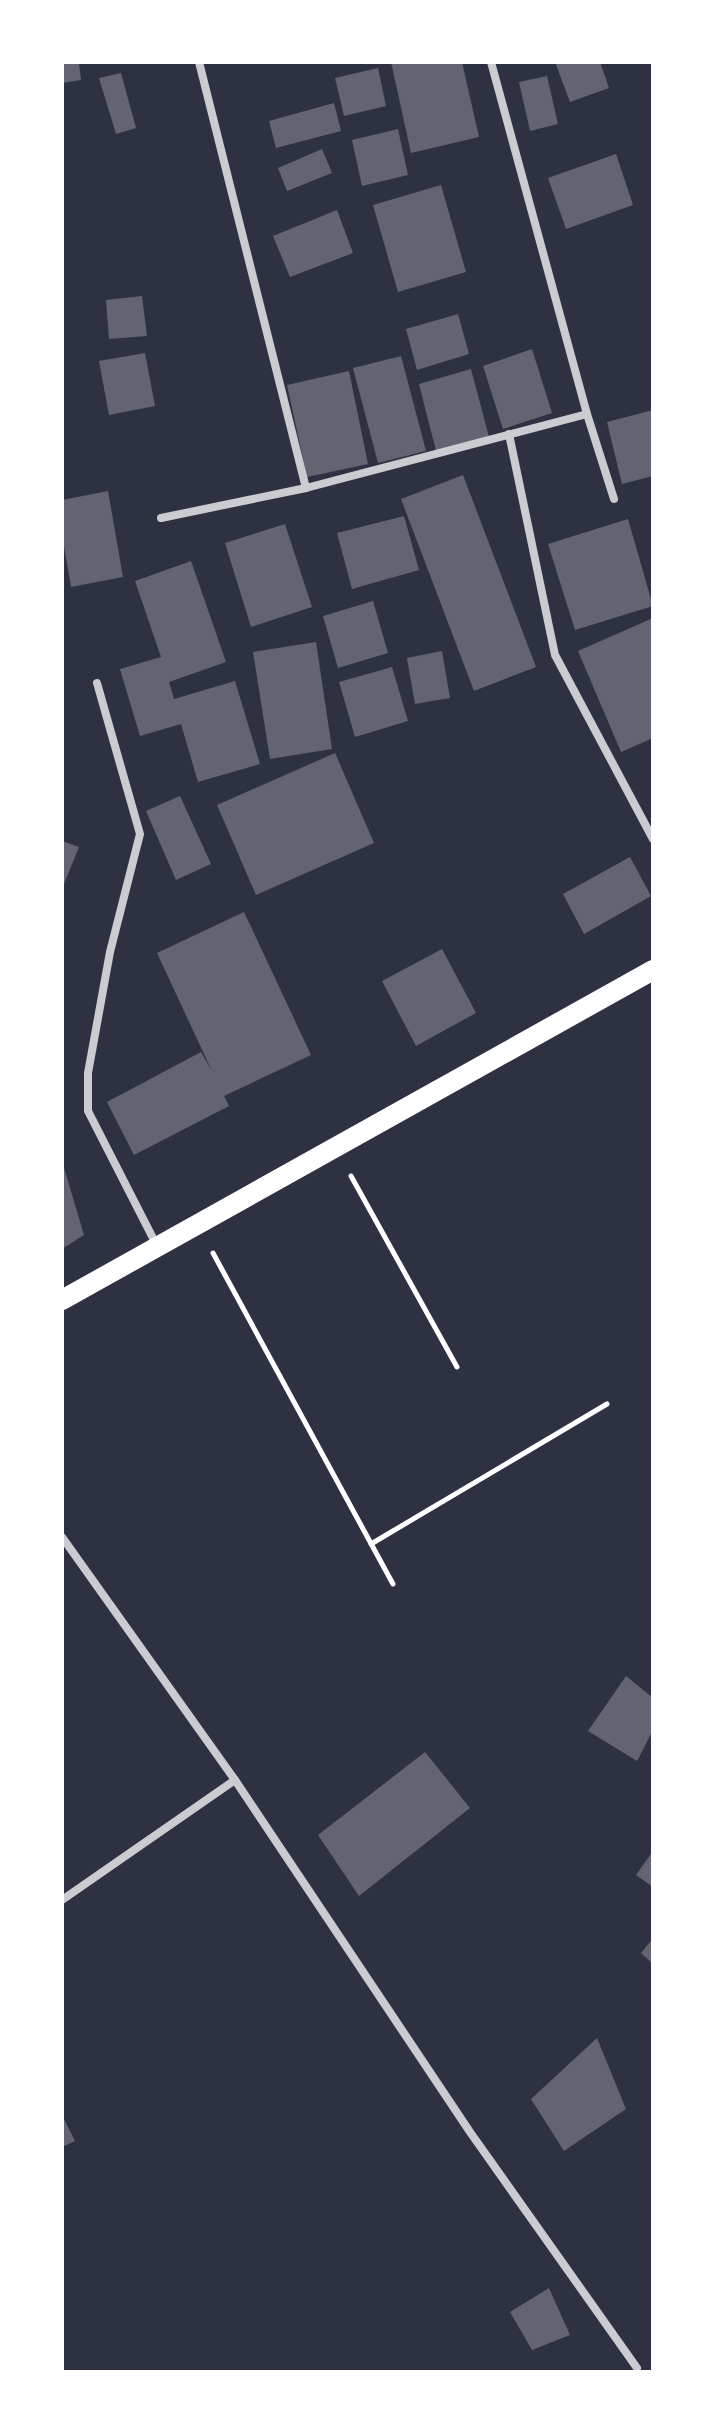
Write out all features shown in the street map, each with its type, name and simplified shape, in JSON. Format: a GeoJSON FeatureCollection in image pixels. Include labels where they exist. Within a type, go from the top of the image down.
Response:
{"type":"FeatureCollection","features":[{"type":"Feature","properties":{"kind":"main road"},"geometry":{"type":"LineString","coordinates":[[62,1300],[653,970]]}},
{"type":"Feature","properties":{"kind":"street"},"geometry":{"type":"LineString","coordinates":[[199,62],[306,488]]}},
{"type":"Feature","properties":{"kind":"street"},"geometry":{"type":"LineString","coordinates":[[491,62],[587,414],[614,499]]}},
{"type":"Feature","properties":{"kind":"street"},"geometry":{"type":"LineString","coordinates":[[161,518],[306,488],[587,414]]}},
{"type":"Feature","properties":{"kind":"street"},"geometry":{"type":"LineString","coordinates":[[509,434],[555,655],[653,839]]}},
{"type":"Feature","properties":{"kind":"street"},"geometry":{"type":"LineString","coordinates":[[97,683],[140,834],[110,952],[88,1073],[88,1111],[158,1247]]}},
{"type":"Feature","properties":{"kind":"street"},"geometry":{"type":"LineString","coordinates":[[62,1537],[235,1780],[470,2132],[637,2368]]}},
{"type":"Feature","properties":{"kind":"street"},"geometry":{"type":"LineString","coordinates":[[62,1900],[235,1780]]}},
{"type":"Feature","properties":{"kind":"path"},"geometry":{"type":"LineString","coordinates":[[335,1148],[457,1367]]}},
{"type":"Feature","properties":{"kind":"path"},"geometry":{"type":"LineString","coordinates":[[198,1224],[393,1584]]}},
{"type":"Feature","properties":{"kind":"path"},"geometry":{"type":"LineString","coordinates":[[371,1544],[607,1404]]}},
{"type":"Feature","properties":{"kind":"building"},"geometry":{"type":"Polygon","coordinates":[[[62,62],[79,62],[81,80],[62,83],[62,62]]]}},
{"type":"Feature","properties":{"kind":"building"},"geometry":{"type":"Polygon","coordinates":[[[391,62],[462,62],[479,137],[411,153],[391,62]]]}},
{"type":"Feature","properties":{"kind":"building"},"geometry":{"type":"Polygon","coordinates":[[[555,62],[600,62],[609,88],[570,102],[555,62]]]}},
{"type":"Feature","properties":{"kind":"building"},"geometry":{"type":"Polygon","coordinates":[[[378,68],[386,106],[344,116],[335,78],[378,68]]]}},
{"type":"Feature","properties":{"kind":"building"},"geometry":{"type":"Polygon","coordinates":[[[121,73],[136,128],[116,134],[99,78],[121,73]]]}},
{"type":"Feature","properties":{"kind":"building"},"geometry":{"type":"Polygon","coordinates":[[[547,76],[558,124],[530,131],[519,82],[547,76]]]}},
{"type":"Feature","properties":{"kind":"building"},"geometry":{"type":"Polygon","coordinates":[[[334,103],[341,131],[276,148],[269,121],[334,103]]]}},
{"type":"Feature","properties":{"kind":"building"},"geometry":{"type":"Polygon","coordinates":[[[398,129],[408,175],[362,186],[352,140],[398,129]]]}},
{"type":"Feature","properties":{"kind":"building"},"geometry":{"type":"Polygon","coordinates":[[[322,149],[332,173],[287,191],[278,168],[322,149]]]}},
{"type":"Feature","properties":{"kind":"building"},"geometry":{"type":"Polygon","coordinates":[[[616,154],[633,205],[566,229],[548,178],[616,154]]]}},
{"type":"Feature","properties":{"kind":"building"},"geometry":{"type":"Polygon","coordinates":[[[441,185],[466,272],[398,292],[373,205],[441,185]]]}},
{"type":"Feature","properties":{"kind":"building"},"geometry":{"type":"Polygon","coordinates":[[[337,210],[353,253],[290,277],[273,236],[337,210]]]}},
{"type":"Feature","properties":{"kind":"building"},"geometry":{"type":"Polygon","coordinates":[[[142,296],[147,336],[109,339],[106,300],[142,296]]]}},
{"type":"Feature","properties":{"kind":"building"},"geometry":{"type":"Polygon","coordinates":[[[458,314],[469,354],[417,370],[406,329],[458,314]]]}},
{"type":"Feature","properties":{"kind":"building"},"geometry":{"type":"Polygon","coordinates":[[[532,349],[552,413],[503,429],[483,366],[532,349]]]}},
{"type":"Feature","properties":{"kind":"building"},"geometry":{"type":"Polygon","coordinates":[[[145,353],[155,406],[109,415],[99,361],[145,353]]]}},
{"type":"Feature","properties":{"kind":"building"},"geometry":{"type":"Polygon","coordinates":[[[401,356],[426,451],[378,463],[353,368],[401,356]]]}},
{"type":"Feature","properties":{"kind":"building"},"geometry":{"type":"Polygon","coordinates":[[[471,369],[489,437],[436,451],[419,384],[471,369]]]}},
{"type":"Feature","properties":{"kind":"building"},"geometry":{"type":"Polygon","coordinates":[[[349,371],[368,464],[307,477],[287,385],[349,371]]]}},
{"type":"Feature","properties":{"kind":"building"},"geometry":{"type":"Polygon","coordinates":[[[653,410],[653,476],[622,484],[607,422],[653,410]]]}},
{"type":"Feature","properties":{"kind":"building"},"geometry":{"type":"Polygon","coordinates":[[[463,475],[536,667],[474,691],[401,499],[463,475]]]}},
{"type":"Feature","properties":{"kind":"building"},"geometry":{"type":"Polygon","coordinates":[[[108,491],[123,577],[71,587],[62,535],[62,500],[108,491]]]}},
{"type":"Feature","properties":{"kind":"building"},"geometry":{"type":"Polygon","coordinates":[[[404,516],[419,570],[352,589],[337,533],[404,516]]]}},
{"type":"Feature","properties":{"kind":"building"},"geometry":{"type":"Polygon","coordinates":[[[628,519],[653,606],[575,630],[548,544],[628,519]]]}},
{"type":"Feature","properties":{"kind":"building"},"geometry":{"type":"Polygon","coordinates":[[[285,524],[312,607],[251,627],[225,543],[285,524]]]}},
{"type":"Feature","properties":{"kind":"building"},"geometry":{"type":"Polygon","coordinates":[[[191,561],[226,662],[169,682],[174,699],[235,681],[260,764],[198,782],[181,724],[140,736],[120,669],[161,657],[135,581],[191,561]]]}},
{"type":"Feature","properties":{"kind":"building"},"geometry":{"type":"Polygon","coordinates":[[[373,601],[388,653],[338,668],[323,616],[373,601]]]}},
{"type":"Feature","properties":{"kind":"building"},"geometry":{"type":"Polygon","coordinates":[[[653,618],[653,738],[621,752],[578,651],[653,618]]]}},
{"type":"Feature","properties":{"kind":"building"},"geometry":{"type":"Polygon","coordinates":[[[316,642],[332,749],[270,759],[253,652],[316,642]]]}},
{"type":"Feature","properties":{"kind":"building"},"geometry":{"type":"Polygon","coordinates":[[[442,651],[450,698],[415,704],[407,658],[442,651]]]}},
{"type":"Feature","properties":{"kind":"building"},"geometry":{"type":"Polygon","coordinates":[[[392,667],[408,721],[355,737],[339,682],[392,667]]]}},
{"type":"Feature","properties":{"kind":"building"},"geometry":{"type":"Polygon","coordinates":[[[335,753],[374,843],[256,895],[217,805],[335,753]]]}},
{"type":"Feature","properties":{"kind":"building"},"geometry":{"type":"Polygon","coordinates":[[[180,796],[211,864],[176,880],[146,811],[180,796]]]}},
{"type":"Feature","properties":{"kind":"building"},"geometry":{"type":"Polygon","coordinates":[[[62,841],[79,847],[62,889],[62,841]]]}},
{"type":"Feature","properties":{"kind":"building"},"geometry":{"type":"Polygon","coordinates":[[[630,857],[651,896],[584,934],[563,894],[630,857]]]}},
{"type":"Feature","properties":{"kind":"building"},"geometry":{"type":"Polygon","coordinates":[[[244,912],[311,1055],[224,1096],[229,1106],[134,1155],[107,1102],[201,1052],[212,1071],[157,953],[244,912]]]}},
{"type":"Feature","properties":{"kind":"building"},"geometry":{"type":"Polygon","coordinates":[[[442,949],[476,1013],[416,1046],[382,981],[442,949]]]}},
{"type":"Feature","properties":{"kind":"building"},"geometry":{"type":"Polygon","coordinates":[[[62,1161],[84,1235],[62,1249],[62,1161]]]}},
{"type":"Feature","properties":{"kind":"building"},"geometry":{"type":"Polygon","coordinates":[[[626,1676],[653,1698],[653,1730],[637,1761],[588,1731],[626,1676]]]}},
{"type":"Feature","properties":{"kind":"building"},"geometry":{"type":"Polygon","coordinates":[[[425,1752],[470,1808],[359,1896],[318,1835],[425,1752]]]}},
{"type":"Feature","properties":{"kind":"building"},"geometry":{"type":"Polygon","coordinates":[[[653,1851],[653,1887],[636,1875],[653,1851]]]}},
{"type":"Feature","properties":{"kind":"building"},"geometry":{"type":"Polygon","coordinates":[[[653,1938],[653,1964],[641,1953],[653,1938]]]}},
{"type":"Feature","properties":{"kind":"building"},"geometry":{"type":"Polygon","coordinates":[[[597,2038],[626,2109],[564,2151],[531,2099],[597,2038]]]}},
{"type":"Feature","properties":{"kind":"building"},"geometry":{"type":"Polygon","coordinates":[[[62,2115],[75,2141],[62,2147],[62,2115]]]}},
{"type":"Feature","properties":{"kind":"building"},"geometry":{"type":"Polygon","coordinates":[[[549,2288],[570,2335],[532,2350],[510,2312],[549,2288]]]}}]}
